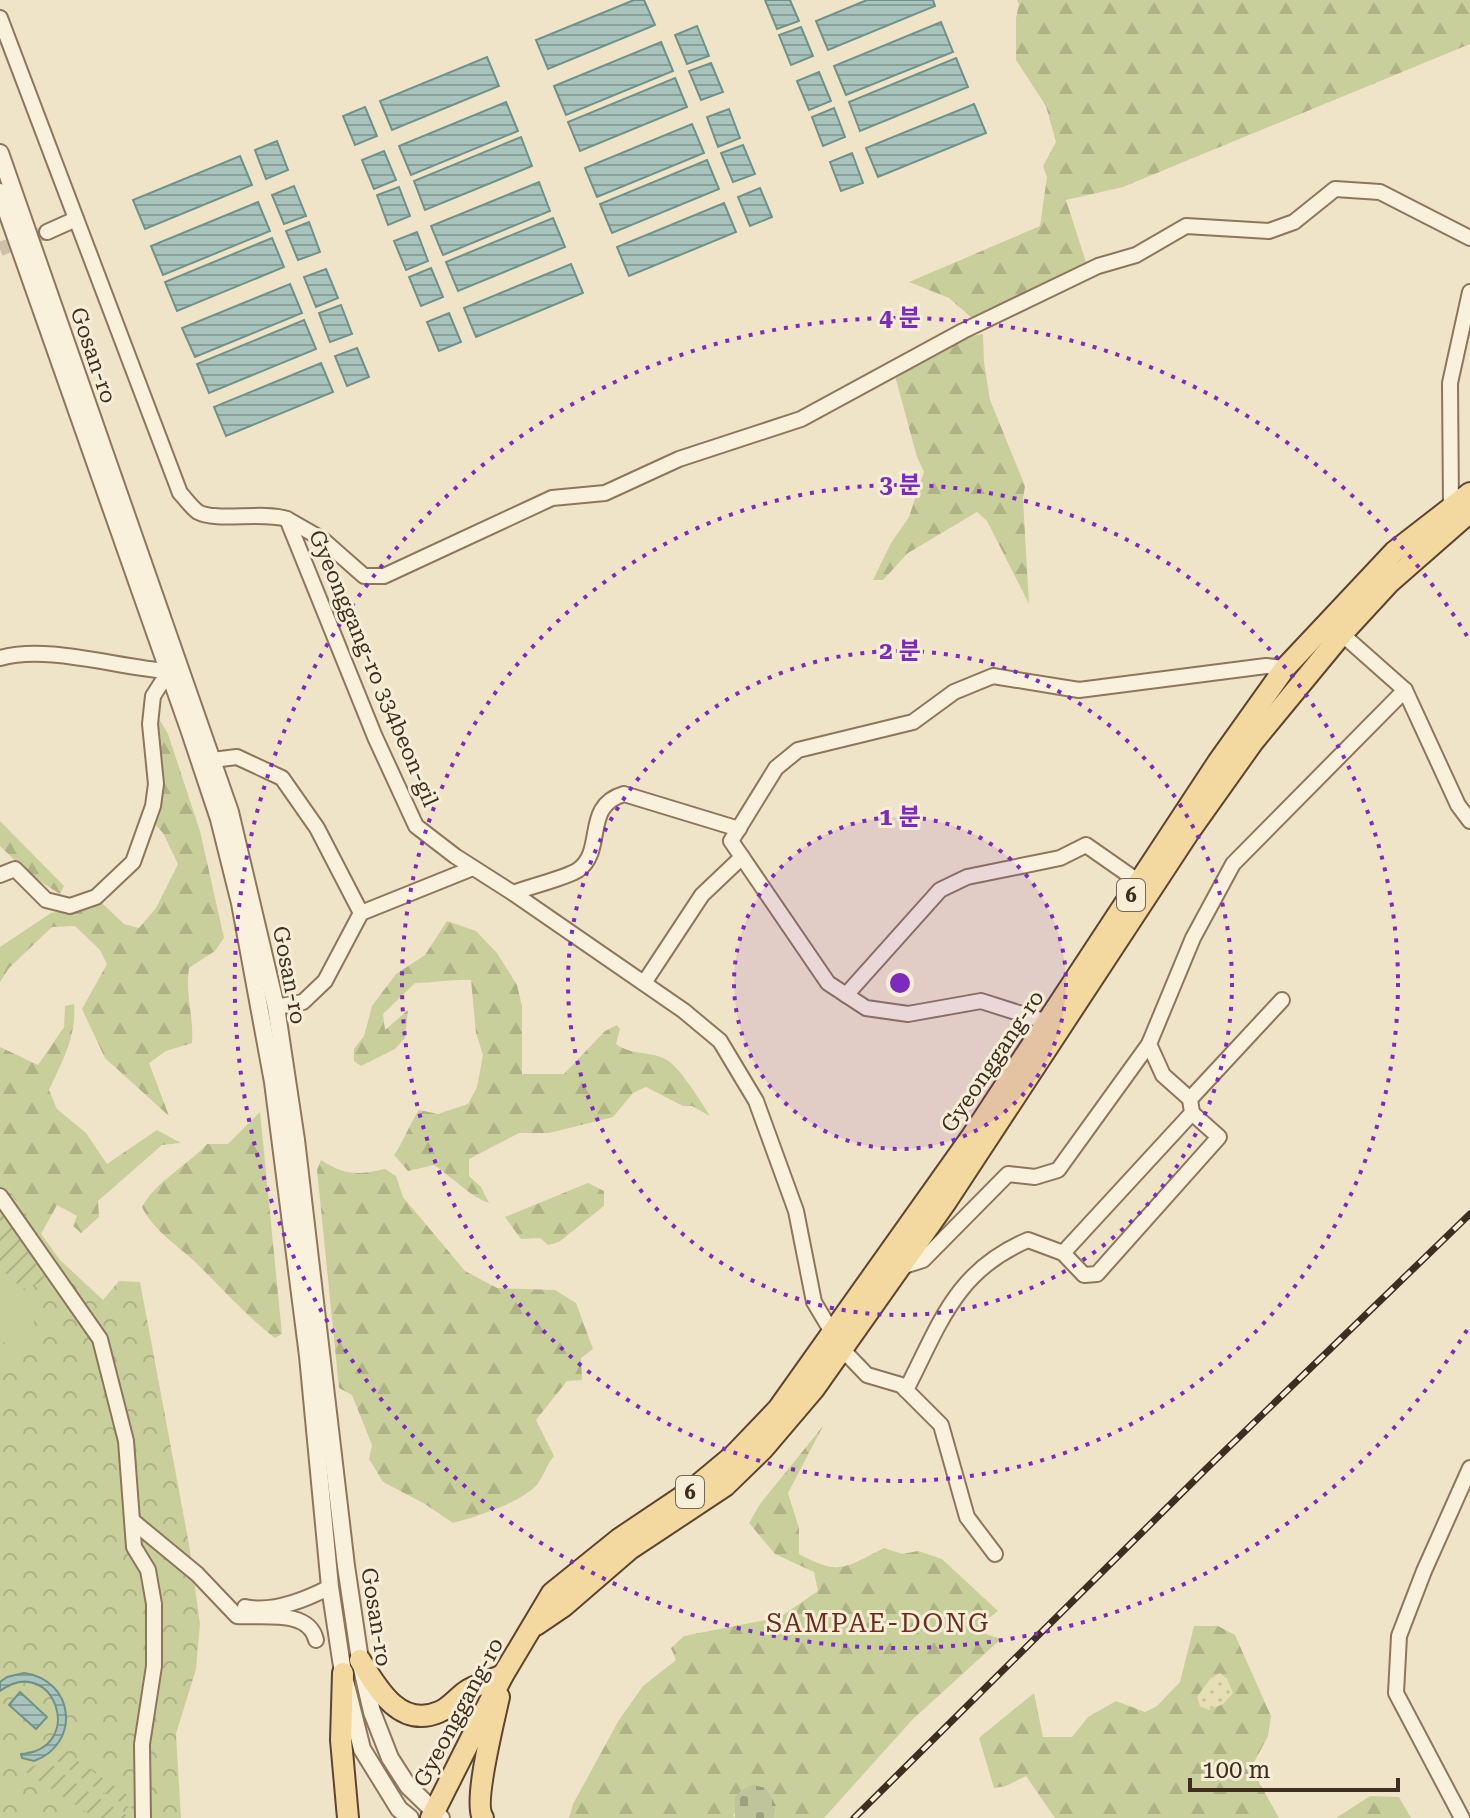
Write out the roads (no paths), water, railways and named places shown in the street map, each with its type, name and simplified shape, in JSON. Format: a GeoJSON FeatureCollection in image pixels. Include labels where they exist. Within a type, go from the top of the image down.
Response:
{"type":"FeatureCollection","features":[{"type":"Feature","properties":{"kind":"main road","name":"Gyeonggang-ro"},"geometry":{"type":"LineString","coordinates":[[435,1816],[503,1675],[529,1630],[564,1606],[630,1549],[725,1486],[763,1449],[814,1389],[838,1342],[972,1136],[1218,762],[1285,668],[1389,583],[1461,509],[1470,493]]}},
{"type":"Feature","properties":{"kind":"main road","name":"Gyeonggang-ro"},"geometry":{"type":"LineString","coordinates":[[838,1342],[901,1267],[987,1142],[1189,832],[1335,628]]}},
{"type":"Feature","properties":{"kind":"main road"},"geometry":{"type":"LineString","coordinates":[[360,1660],[387,1699],[397,1709],[416,1717],[440,1712],[465,1691],[503,1675]]}},
{"type":"Feature","properties":{"kind":"main road"},"geometry":{"type":"LineString","coordinates":[[343,1673],[341,1740],[348,1818]]}},
{"type":"Feature","properties":{"kind":"main road"},"geometry":{"type":"LineString","coordinates":[[483,1818],[479,1812],[479,1792],[503,1675]]}},
{"type":"Feature","properties":{"kind":"street"},"geometry":{"type":"LineString","coordinates":[[0,18],[180,493],[199,512],[230,516],[272,514],[287,519]]}},
{"type":"Feature","properties":{"kind":"street","name":"Gosan-ro"},"geometry":{"type":"LineString","coordinates":[[0,153],[230,812],[276,1007],[296,1140],[346,1566],[360,1660],[372,1712],[390,1758],[408,1786],[435,1816]]}},
{"type":"Feature","properties":{"kind":"street","name":"Gyeonggang-ro 334beon-gil"},"geometry":{"type":"LineString","coordinates":[[287,519],[322,539],[364,576],[384,576],[552,498],[605,493],[679,459],[801,419],[963,331],[1098,266],[1136,255],[1186,226],[1269,231],[1294,222],[1335,189],[1380,192],[1470,238]]}},
{"type":"Feature","properties":{"kind":"street","name":"Gosan-ro"},"geometry":{"type":"LineString","coordinates":[[0,192],[223,833],[240,903],[270,1067],[308,1356],[330,1587],[343,1673],[362,1749],[399,1809],[410,1818]]}},
{"type":"Feature","properties":{"kind":"street"},"geometry":{"type":"LineString","coordinates":[[47,232],[76,219]]}},
{"type":"Feature","properties":{"kind":"street"},"geometry":{"type":"LineString","coordinates":[[1461,509],[1450,383],[1470,292]]}},
{"type":"Feature","properties":{"kind":"street","name":"Gyeonggang-ro 334beon-gil"},"geometry":{"type":"LineString","coordinates":[[287,519],[375,737],[416,826],[684,1011],[720,1041],[756,1101],[796,1211],[814,1302],[838,1342],[867,1375],[901,1385],[906,1390]]}},
{"type":"Feature","properties":{"kind":"street"},"geometry":{"type":"LineString","coordinates":[[1335,628],[1405,690],[1458,805],[1470,821]]}},
{"type":"Feature","properties":{"kind":"street"},"geometry":{"type":"LineString","coordinates":[[0,658],[30,653],[169,671],[153,696],[150,724],[156,784],[153,806],[133,862],[96,897],[70,906],[46,900],[15,869],[0,875]]}},
{"type":"Feature","properties":{"kind":"street"},"geometry":{"type":"LineString","coordinates":[[1047,1022],[981,1001],[908,1014],[866,1008],[828,983],[731,841],[776,768],[798,750],[913,722],[954,692],[993,676],[1079,690],[1266,666],[1285,668]]}},
{"type":"Feature","properties":{"kind":"street"},"geometry":{"type":"LineString","coordinates":[[901,1267],[923,1260],[1008,1174],[1035,1177],[1058,1170],[1149,1044],[1193,938],[1233,864],[1405,690]]}},
{"type":"Feature","properties":{"kind":"street"},"geometry":{"type":"LineString","coordinates":[[212,760],[237,757],[282,778],[317,828],[361,913]]}},
{"type":"Feature","properties":{"kind":"street"},"geometry":{"type":"LineString","coordinates":[[513,893],[578,870],[590,854],[600,811],[611,798],[624,794],[739,829]]}},
{"type":"Feature","properties":{"kind":"street"},"geometry":{"type":"LineString","coordinates":[[846,995],[940,890],[967,877],[1060,858],[1086,845],[1139,882]]}},
{"type":"Feature","properties":{"kind":"street"},"geometry":{"type":"LineString","coordinates":[[644,983],[702,895],[742,857]]}},
{"type":"Feature","properties":{"kind":"street"},"geometry":{"type":"LineString","coordinates":[[276,1007],[303,1002],[325,981],[361,913],[473,868]]}},
{"type":"Feature","properties":{"kind":"street"},"geometry":{"type":"LineString","coordinates":[[1063,1253],[1282,1000]]}},
{"type":"Feature","properties":{"kind":"street"},"geometry":{"type":"LineString","coordinates":[[995,1554],[967,1517],[941,1425],[906,1390],[954,1297],[970,1277],[1010,1248],[1028,1240],[1063,1253],[1084,1275],[1097,1274],[1219,1137],[1163,1075],[1149,1044]]}},
{"type":"Feature","properties":{"kind":"street"},"geometry":{"type":"LineString","coordinates":[[0,1196],[100,1339],[126,1441],[134,1547],[148,1570],[154,1604],[154,1666],[142,1744],[143,1818]]}},
{"type":"Feature","properties":{"kind":"street"},"geometry":{"type":"LineString","coordinates":[[1462,1818],[1396,1693],[1399,1636],[1470,1468]]}},
{"type":"Feature","properties":{"kind":"street"},"geometry":{"type":"LineString","coordinates":[[134,1522],[197,1574],[237,1616],[288,1618],[306,1622],[314,1631],[316,1640]]}},
{"type":"Feature","properties":{"kind":"street"},"geometry":{"type":"LineString","coordinates":[[197,1574],[213,1581],[237,1606],[255,1609],[310,1598],[330,1587]]}},
{"type":"Feature","properties":{"kind":"water"},"geometry":{"type":"Polygon","coordinates":[[[634,0],[644,0],[655,25],[548,69],[536,40],[634,0]]]}},
{"type":"Feature","properties":{"kind":"water"},"geometry":{"type":"Polygon","coordinates":[[[765,0],[790,0],[799,21],[777,29],[765,0]]]}},
{"type":"Feature","properties":{"kind":"water"},"geometry":{"type":"Polygon","coordinates":[[[867,0],[933,0],[935,6],[828,50],[816,21],[867,0]]]}},
{"type":"Feature","properties":{"kind":"water"},"geometry":{"type":"Polygon","coordinates":[[[941,22],[953,52],[846,95],[834,66],[941,22]]]}},
{"type":"Feature","properties":{"kind":"water"},"geometry":{"type":"Polygon","coordinates":[[[697,26],[709,56],[687,64],[675,35],[697,26]]]}},
{"type":"Feature","properties":{"kind":"water"},"geometry":{"type":"Polygon","coordinates":[[[801,27],[813,56],[791,65],[779,35],[801,27]]]}},
{"type":"Feature","properties":{"kind":"water"},"geometry":{"type":"Polygon","coordinates":[[[661,42],[673,71],[566,115],[554,86],[661,42]]]}},
{"type":"Feature","properties":{"kind":"water"},"geometry":{"type":"Polygon","coordinates":[[[487,57],[499,86],[392,130],[380,101],[487,57]]]}},
{"type":"Feature","properties":{"kind":"water"},"geometry":{"type":"Polygon","coordinates":[[[956,58],[968,87],[860,131],[849,102],[956,58]]]}},
{"type":"Feature","properties":{"kind":"water"},"geometry":{"type":"Polygon","coordinates":[[[711,63],[723,92],[701,100],[689,71],[711,63]]]}},
{"type":"Feature","properties":{"kind":"water"},"geometry":{"type":"Polygon","coordinates":[[[819,72],[831,101],[809,110],[797,81],[819,72]]]}},
{"type":"Feature","properties":{"kind":"water"},"geometry":{"type":"Polygon","coordinates":[[[675,78],[687,107],[580,151],[568,122],[675,78]]]}},
{"type":"Feature","properties":{"kind":"water"},"geometry":{"type":"Polygon","coordinates":[[[506,102],[518,131],[411,175],[399,146],[506,102]]]}},
{"type":"Feature","properties":{"kind":"water"},"geometry":{"type":"Polygon","coordinates":[[[974,104],[986,133],[878,177],[866,148],[974,104]]]}},
{"type":"Feature","properties":{"kind":"water"},"geometry":{"type":"Polygon","coordinates":[[[365,107],[377,136],[355,145],[343,116],[365,107]]]}},
{"type":"Feature","properties":{"kind":"water"},"geometry":{"type":"Polygon","coordinates":[[[834,108],[845,137],[823,146],[812,117],[834,108]]]}},
{"type":"Feature","properties":{"kind":"water"},"geometry":{"type":"Polygon","coordinates":[[[729,109],[740,138],[718,147],[707,117],[729,109]]]}},
{"type":"Feature","properties":{"kind":"water"},"geometry":{"type":"Polygon","coordinates":[[[692,124],[704,153],[597,197],[585,168],[692,124]]]}},
{"type":"Feature","properties":{"kind":"water"},"geometry":{"type":"Polygon","coordinates":[[[521,137],[532,166],[425,210],[414,181],[521,137]]]}},
{"type":"Feature","properties":{"kind":"water"},"geometry":{"type":"Polygon","coordinates":[[[277,141],[288,170],[266,179],[255,150],[277,141]]]}},
{"type":"Feature","properties":{"kind":"water"},"geometry":{"type":"Polygon","coordinates":[[[743,145],[755,174],[733,182],[721,153],[743,145]]]}},
{"type":"Feature","properties":{"kind":"water"},"geometry":{"type":"Polygon","coordinates":[[[384,151],[396,180],[374,189],[362,160],[384,151]]]}},
{"type":"Feature","properties":{"kind":"water"},"geometry":{"type":"Polygon","coordinates":[[[852,153],[863,183],[841,191],[830,162],[852,153]]]}},
{"type":"Feature","properties":{"kind":"water"},"geometry":{"type":"Polygon","coordinates":[[[240,156],[252,185],[145,229],[133,200],[240,156]]]}},
{"type":"Feature","properties":{"kind":"water"},"geometry":{"type":"Polygon","coordinates":[[[707,160],[719,189],[612,233],[600,204],[707,160]]]}},
{"type":"Feature","properties":{"kind":"water"},"geometry":{"type":"Polygon","coordinates":[[[539,182],[550,211],[443,255],[431,226],[539,182]]]}},
{"type":"Feature","properties":{"kind":"water"},"geometry":{"type":"Polygon","coordinates":[[[294,186],[306,216],[284,224],[272,195],[294,186]]]}},
{"type":"Feature","properties":{"kind":"water"},"geometry":{"type":"Polygon","coordinates":[[[399,187],[410,216],[388,225],[377,195],[399,187]]]}},
{"type":"Feature","properties":{"kind":"water"},"geometry":{"type":"Polygon","coordinates":[[[760,188],[772,217],[750,226],[738,197],[760,188]]]}},
{"type":"Feature","properties":{"kind":"water"},"geometry":{"type":"Polygon","coordinates":[[[258,202],[270,231],[163,275],[151,246],[258,202]]]}},
{"type":"Feature","properties":{"kind":"water"},"geometry":{"type":"Polygon","coordinates":[[[724,203],[736,232],[629,276],[617,247],[724,203]]]}},
{"type":"Feature","properties":{"kind":"water"},"geometry":{"type":"Polygon","coordinates":[[[553,218],[565,247],[458,291],[446,262],[553,218]]]}},
{"type":"Feature","properties":{"kind":"water"},"geometry":{"type":"Polygon","coordinates":[[[309,222],[320,252],[298,260],[286,231],[309,222]]]}},
{"type":"Feature","properties":{"kind":"water"},"geometry":{"type":"Polygon","coordinates":[[[417,232],[428,261],[406,270],[394,241],[417,232]]]}},
{"type":"Feature","properties":{"kind":"water"},"geometry":{"type":"Polygon","coordinates":[[[272,238],[284,267],[177,311],[165,282],[272,238]]]}},
{"type":"Feature","properties":{"kind":"water"},"geometry":{"type":"Polygon","coordinates":[[[571,264],[583,293],[476,337],[464,308],[571,264]]]}},
{"type":"Feature","properties":{"kind":"water"},"geometry":{"type":"Polygon","coordinates":[[[431,268],[443,297],[421,306],[409,277],[431,268]]]}},
{"type":"Feature","properties":{"kind":"water"},"geometry":{"type":"Polygon","coordinates":[[[326,269],[338,298],[316,307],[304,277],[326,269]]]}},
{"type":"Feature","properties":{"kind":"water"},"geometry":{"type":"Polygon","coordinates":[[[290,284],[302,313],[195,357],[182,328],[290,284]]]}},
{"type":"Feature","properties":{"kind":"water"},"geometry":{"type":"Polygon","coordinates":[[[341,305],[352,334],[330,342],[319,313],[341,305]]]}},
{"type":"Feature","properties":{"kind":"water"},"geometry":{"type":"Polygon","coordinates":[[[449,313],[461,342],[439,351],[427,322],[449,313]]]}},
{"type":"Feature","properties":{"kind":"water"},"geometry":{"type":"Polygon","coordinates":[[[304,320],[316,349],[209,393],[197,364],[304,320]]]}},
{"type":"Feature","properties":{"kind":"water"},"geometry":{"type":"Polygon","coordinates":[[[357,348],[369,377],[347,386],[335,356],[357,348]]]}},
{"type":"Feature","properties":{"kind":"water"},"geometry":{"type":"Polygon","coordinates":[[[321,363],[333,392],[226,436],[214,407],[321,363]]]}},
{"type":"Feature","properties":{"kind":"water"},"geometry":{"type":"Polygon","coordinates":[[[24,1673],[41,1678],[54,1687],[66,1713],[65,1728],[59,1741],[49,1753],[34,1761],[22,1758],[21,1754],[42,1748],[53,1736],[58,1721],[56,1706],[48,1692],[35,1684],[19,1682],[0,1691],[0,1682],[24,1673]]]}},
{"type":"Feature","properties":{"kind":"water"},"geometry":{"type":"Polygon","coordinates":[[[20,1692],[47,1717],[36,1729],[9,1705],[20,1692]]]}},
{"type":"Feature","properties":{"kind":"tunnel"},"geometry":{"type":"LineString","coordinates":[[0,249],[47,232]]}},
{"type":"Feature","properties":{"kind":"railway"},"geometry":{"type":"LineString","coordinates":[[854,1818],[1206,1469],[1470,1214]]}},
{"type":"Feature","properties":{"kind":"district","name":"SAMPAE-DONG"},"geometry":{"type":"Point","coordinates":[878,1623]}}]}
